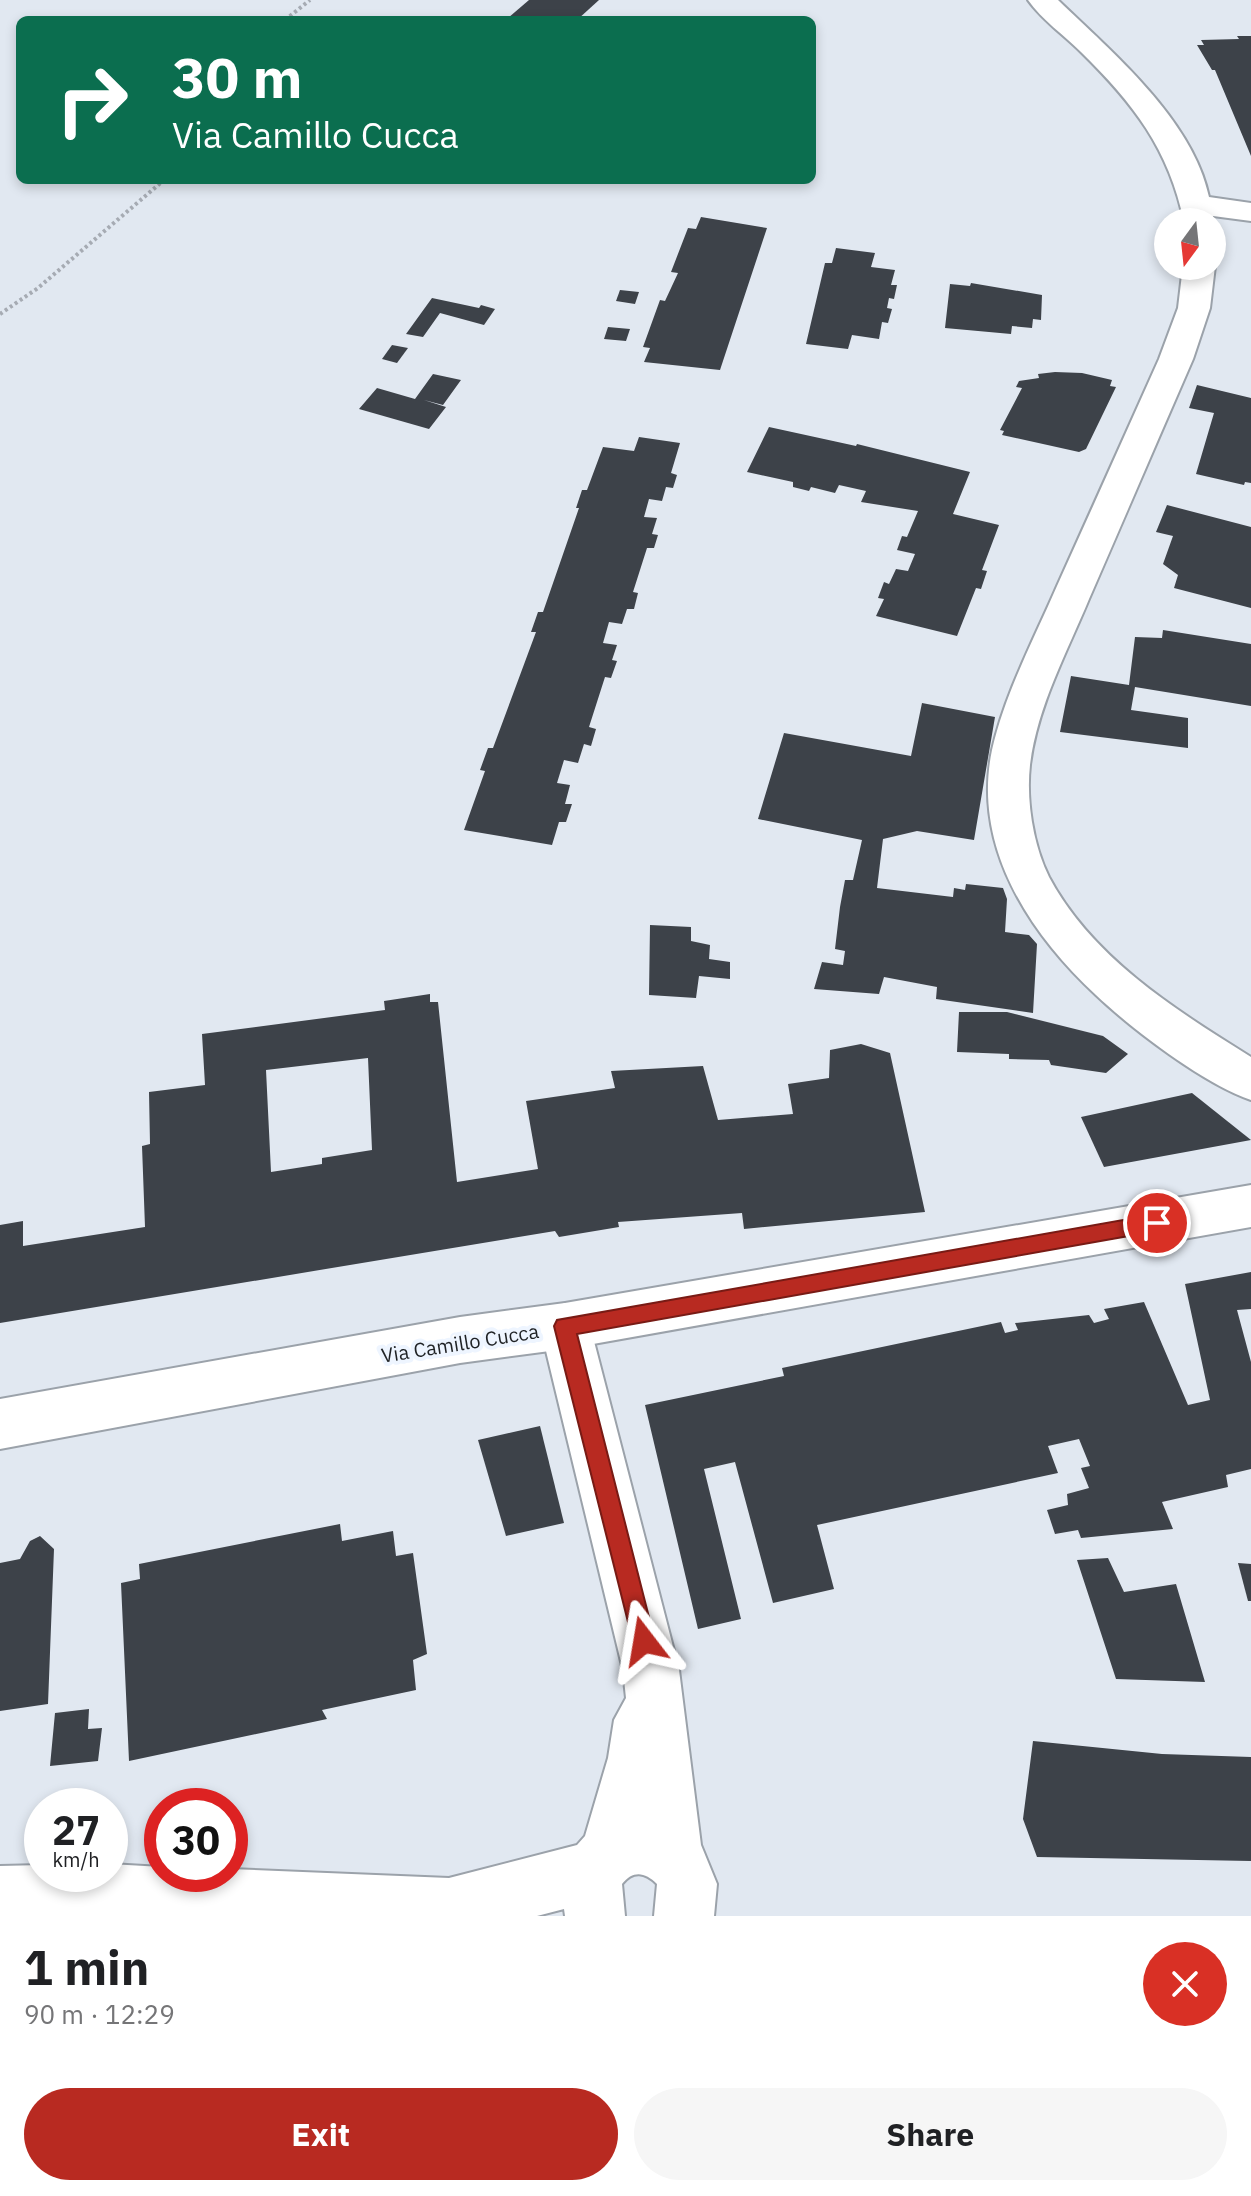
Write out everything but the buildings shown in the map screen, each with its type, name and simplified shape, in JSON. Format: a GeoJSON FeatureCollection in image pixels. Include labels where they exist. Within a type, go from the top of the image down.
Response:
{"type":"FeatureCollection","features":[{"type":"Feature","properties":{"kind":"street"},"geometry":{"type":"LineString","coordinates":[[1042,0],[1151,115],[1186,168],[1197,208]]}},
{"type":"Feature","properties":{"kind":"street"},"geometry":{"type":"LineString","coordinates":[[1226,212],[1251,212]]}},
{"type":"Feature","properties":{"kind":"street"},"geometry":{"type":"LineString","coordinates":[[1197,280],[1194,308],[1176,359],[1037,675],[1020,722],[1009,773],[1010,823],[1021,866],[1040,904],[1076,951],[1122,991],[1251,1081]]}},
{"type":"Feature","properties":{"kind":"street","name":"Via Camillo Cucca"},"geometry":{"type":"LineString","coordinates":[[0,1424],[460,1340],[565,1326],[1251,1206]]}},
{"type":"Feature","properties":{"kind":"street"},"geometry":{"type":"LineString","coordinates":[[565,1326],[651,1670],[679,1879]]}},
{"type":"Feature","properties":{"kind":"street"},"geometry":{"type":"LineString","coordinates":[[600,1879],[637,1758],[651,1670]]}},
{"type":"Feature","properties":{"kind":"street"},"geometry":{"type":"LineString","coordinates":[[0,1896],[90,1894],[467,1912],[600,1879],[626,1843],[642,1842],[658,1845],[679,1879],[721,1916]]}},
{"type":"Feature","properties":{"kind":"path"},"geometry":{"type":"LineString","coordinates":[[290,16],[310,0]]}},
{"type":"Feature","properties":{"kind":"path"},"geometry":{"type":"LineString","coordinates":[[0,314],[38,288],[159,184]]}},
{"type":"Feature","properties":{"kind":"route"},"geometry":{"type":"LineString","coordinates":[[644,1641],[565,1326],[1157,1223]]}}]}
